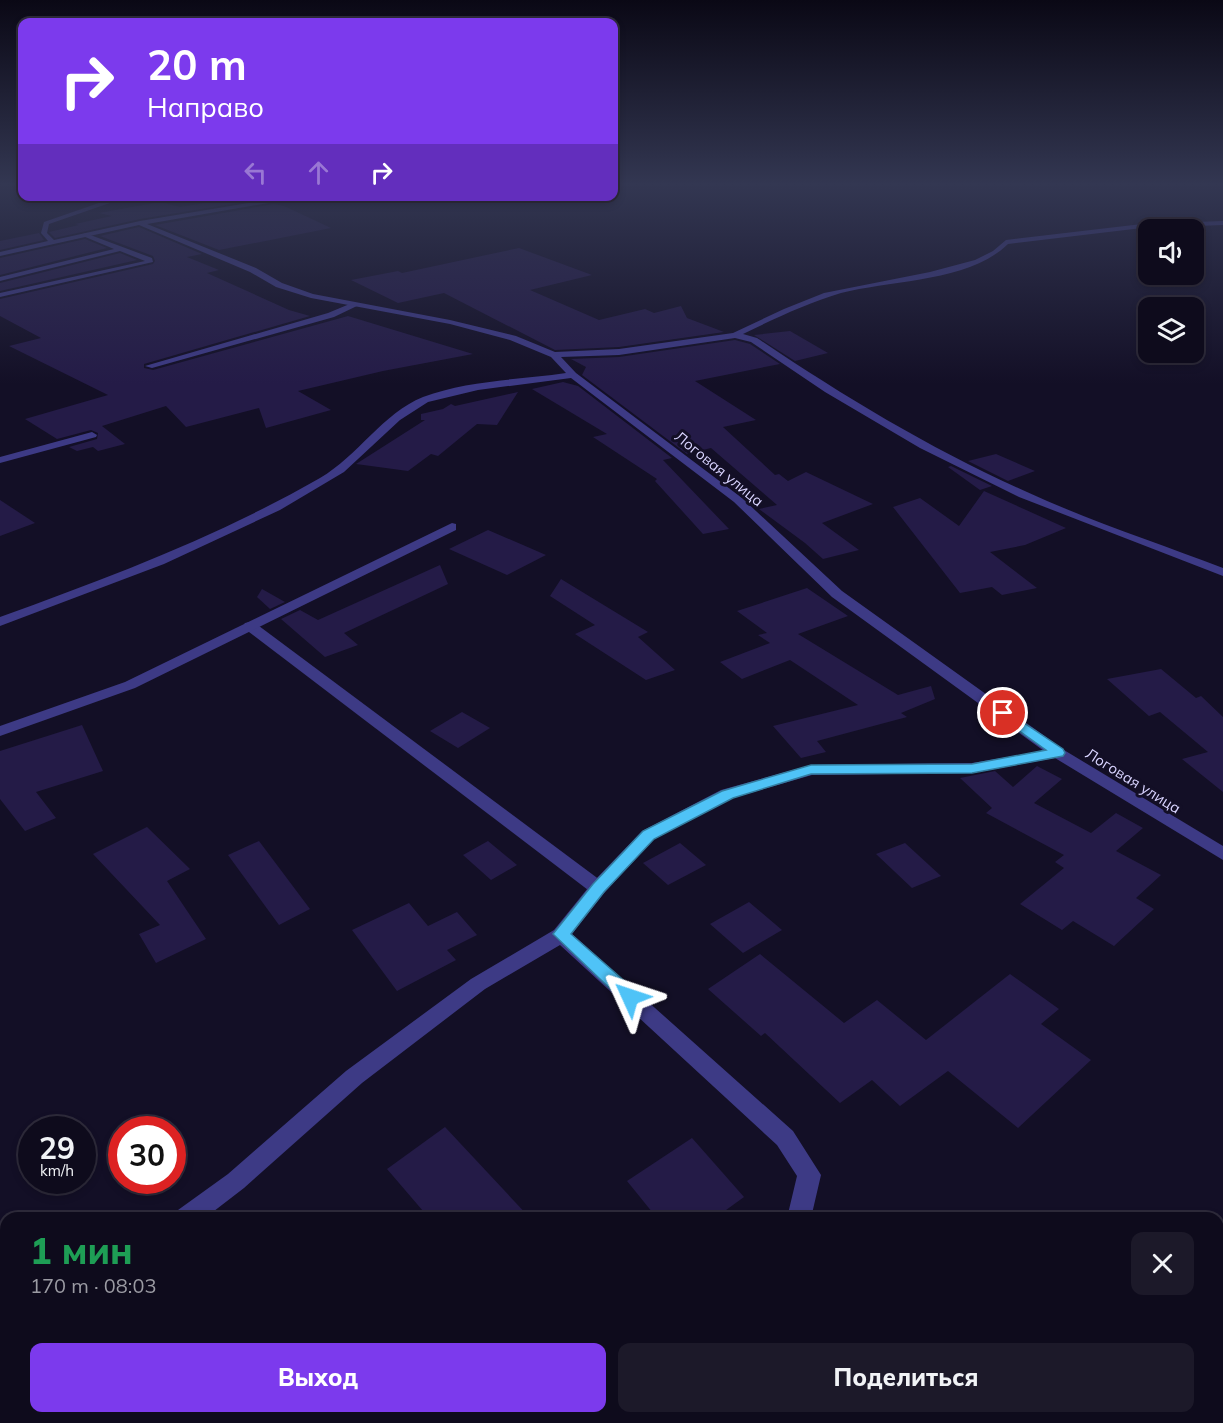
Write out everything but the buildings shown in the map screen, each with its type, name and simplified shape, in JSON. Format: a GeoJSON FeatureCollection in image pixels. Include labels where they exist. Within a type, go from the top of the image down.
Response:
{"type":"FeatureCollection","features":[{"type":"Feature","properties":{"kind":"street"},"geometry":{"type":"LineString","coordinates":[[0,279],[112,251]]}},
{"type":"Feature","properties":{"kind":"street"},"geometry":{"type":"LineString","coordinates":[[0,295],[149,262],[128,251]]}},
{"type":"Feature","properties":{"kind":"street","name":"Логовая улица"},"geometry":{"type":"LineString","coordinates":[[208,251],[253,270],[279,285],[312,296],[450,322],[513,338],[554,355],[573,375],[738,501],[837,594],[1058,753],[1223,854]]}},
{"type":"Feature","properties":{"kind":"street"},"geometry":{"type":"LineString","coordinates":[[554,355],[619,352],[735,335],[786,310],[842,291],[918,279],[990,257],[996,251]]}},
{"type":"Feature","properties":{"kind":"street"},"geometry":{"type":"LineString","coordinates":[[149,366],[331,315],[355,305]]}},
{"type":"Feature","properties":{"kind":"street"},"geometry":{"type":"LineString","coordinates":[[735,335],[754,340],[767,347],[828,390],[914,440],[1023,495],[1223,572]]}},
{"type":"Feature","properties":{"kind":"street"},"geometry":{"type":"LineString","coordinates":[[0,622],[143,569],[260,518],[340,471],[404,412],[426,400],[490,386],[573,375]]}},
{"type":"Feature","properties":{"kind":"street"},"geometry":{"type":"LineString","coordinates":[[0,460],[92,435]]}},
{"type":"Feature","properties":{"kind":"street"},"geometry":{"type":"LineString","coordinates":[[0,731],[130,685],[452,527]]}},
{"type":"Feature","properties":{"kind":"street"},"geometry":{"type":"LineString","coordinates":[[250,626],[598,888]]}},
{"type":"Feature","properties":{"kind":"street"},"geometry":{"type":"LineString","coordinates":[[194,1212],[236,1181],[354,1077],[478,984],[561,934],[598,888],[648,835],[728,794],[811,770],[972,768],[1058,753]]}},
{"type":"Feature","properties":{"kind":"street"},"geometry":{"type":"LineString","coordinates":[[561,934],[785,1138],[809,1175],[800,1212]]}},
{"type":"Feature","properties":{"kind":"route"},"geometry":{"type":"LineString","coordinates":[[630,997],[561,934],[598,888],[648,835],[728,794],[811,770],[972,768],[1058,753],[1003,713]]}}]}
